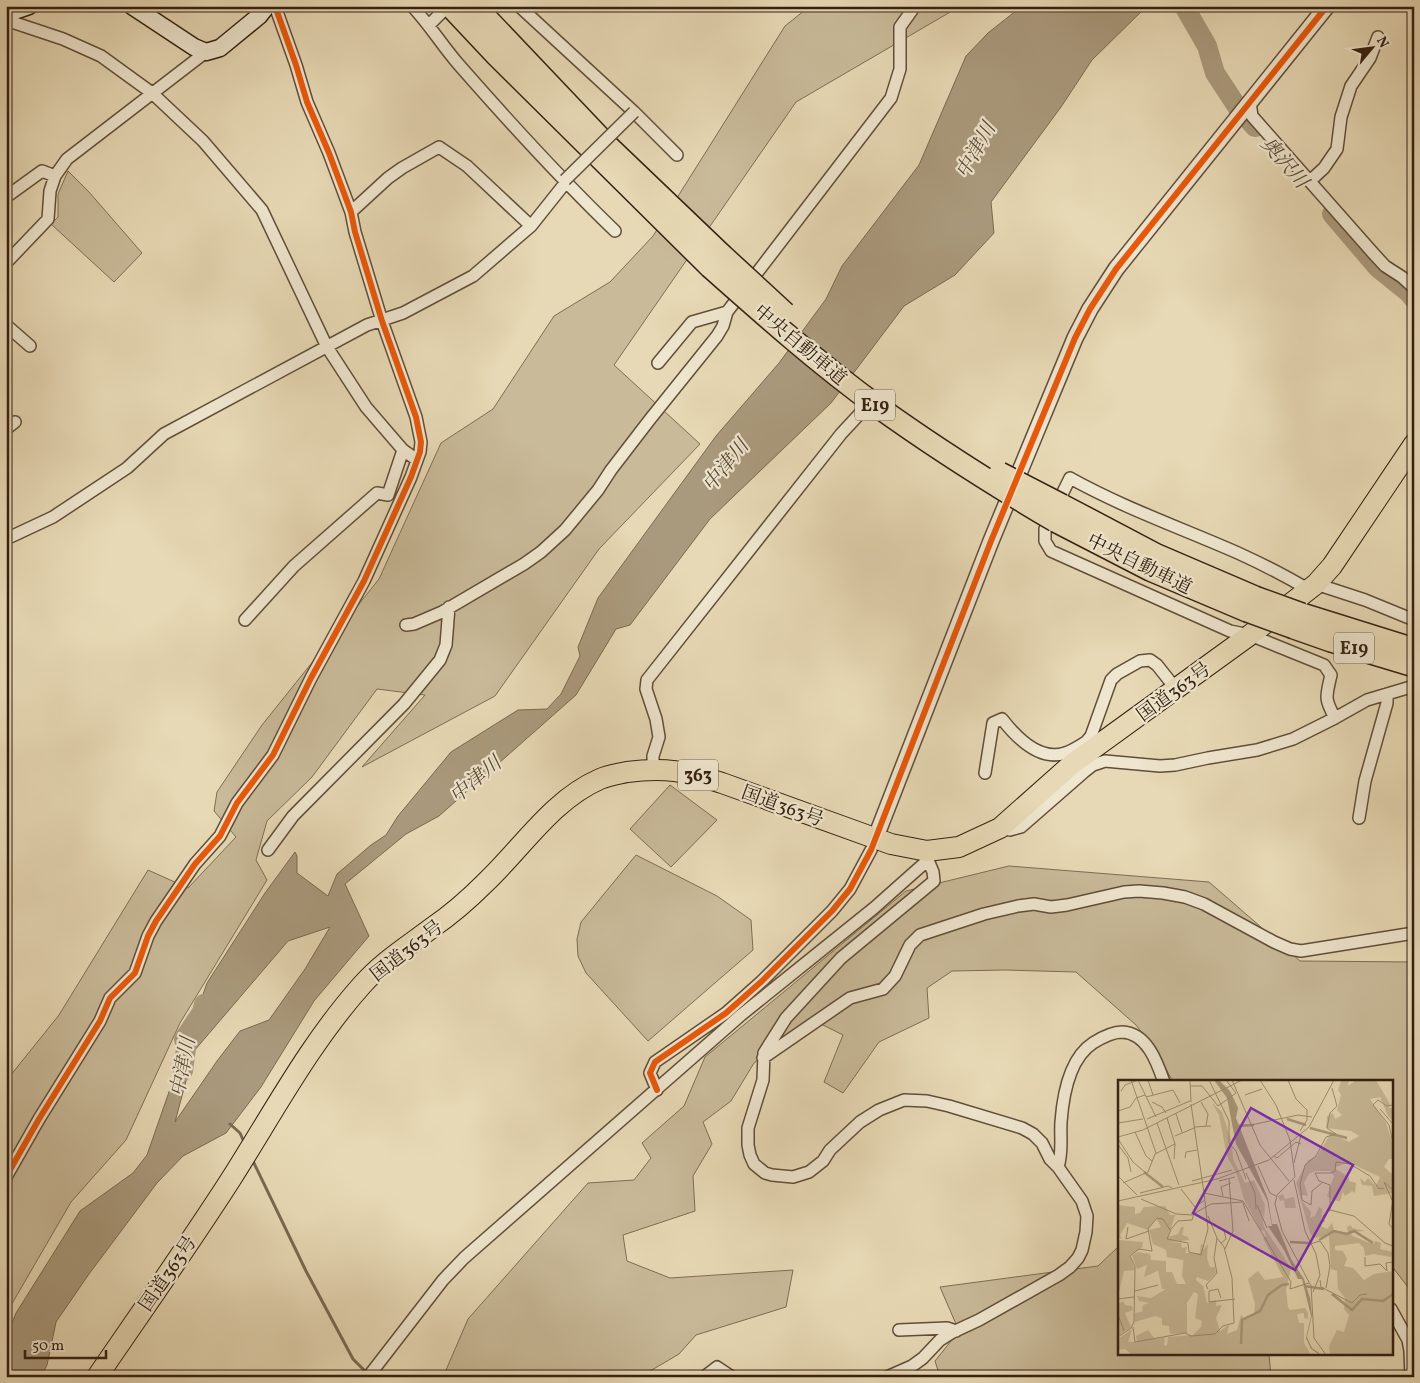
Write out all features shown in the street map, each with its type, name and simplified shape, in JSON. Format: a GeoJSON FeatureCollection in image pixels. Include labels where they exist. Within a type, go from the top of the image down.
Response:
{"type":"FeatureCollection","features":[{"type":"Feature","properties":{"kind":"highway","name":"中央自動車道"},"geometry":{"type":"LineString","coordinates":[[449,6],[517,77],[715,261],[783,312],[885,396],[936,432],[1058,513],[1158,555],[1251,604],[1298,621],[1414,649]]}},
{"type":"Feature","properties":{"kind":"highway","name":"中央自動車道"},"geometry":{"type":"LineString","coordinates":[[475,6],[715,261]]}},
{"type":"Feature","properties":{"kind":"highway","name":"国道363号"},"geometry":{"type":"LineString","coordinates":[[97,1377],[230,1181],[328,1026],[363,984],[389,958],[458,908],[496,872],[546,818],[572,795],[602,778],[616,774],[653,769],[693,774],[928,856],[958,847],[1000,828],[1072,764],[1088,746],[1176,688],[1313,587],[1332,566],[1414,444]]}},
{"type":"Feature","properties":{"kind":"highway","name":"中央自動車道"},"geometry":{"type":"LineString","coordinates":[[1298,621],[1331,641],[1414,666]]}},
{"type":"Feature","properties":{"kind":"main road"},"geometry":{"type":"LineString","coordinates":[[6,14],[29,6]]}},
{"type":"Feature","properties":{"kind":"main road"},"geometry":{"type":"LineString","coordinates":[[132,6],[194,47],[206,52],[220,48],[259,16],[267,6]]}},
{"type":"Feature","properties":{"kind":"street"},"geometry":{"type":"LineString","coordinates":[[6,1177],[39,1119],[100,1021],[110,998],[135,973],[148,936],[156,921],[195,864],[220,836],[237,803],[273,755],[311,678],[364,581],[417,460],[421,442],[416,417],[382,321],[355,232],[351,212],[329,153],[306,102],[296,65],[275,6]]}},
{"type":"Feature","properties":{"kind":"street"},"geometry":{"type":"LineString","coordinates":[[412,6],[429,25],[458,64],[615,232]]}},
{"type":"Feature","properties":{"kind":"street"},"geometry":{"type":"LineString","coordinates":[[429,25],[449,6]]}},
{"type":"Feature","properties":{"kind":"street"},"geometry":{"type":"LineString","coordinates":[[519,6],[634,112],[677,155]]}},
{"type":"Feature","properties":{"kind":"street"},"geometry":{"type":"LineString","coordinates":[[406,625],[421,621],[449,607],[524,564],[566,530],[717,336],[723,326],[726,312],[891,98],[900,69],[900,27],[915,6]]}},
{"type":"Feature","properties":{"kind":"street"},"geometry":{"type":"LineString","coordinates":[[879,829],[991,541],[1075,338],[1086,316],[1116,269],[1327,6]]}},
{"type":"Feature","properties":{"kind":"street"},"geometry":{"type":"LineString","coordinates":[[6,20],[63,39],[102,56],[152,93],[203,141],[262,210],[327,347],[366,407],[403,450],[417,460]]}},
{"type":"Feature","properties":{"kind":"street"},"geometry":{"type":"LineString","coordinates":[[1310,181],[1324,168],[1337,149],[1341,117],[1351,86],[1370,58],[1378,37]]}},
{"type":"Feature","properties":{"kind":"street"},"geometry":{"type":"LineString","coordinates":[[6,262],[48,219],[50,191],[55,176],[67,159],[206,52]]}},
{"type":"Feature","properties":{"kind":"street"},"geometry":{"type":"LineString","coordinates":[[1244,108],[1385,266],[1402,277],[1414,288]]}},
{"type":"Feature","properties":{"kind":"street"},"geometry":{"type":"LineString","coordinates":[[6,540],[54,517],[127,468],[164,434],[367,326],[422,303],[472,276],[532,226],[566,181],[634,112]]}},
{"type":"Feature","properties":{"kind":"street"},"geometry":{"type":"LineString","coordinates":[[351,212],[388,178],[439,147],[467,166],[532,226]]}},
{"type":"Feature","properties":{"kind":"street"},"geometry":{"type":"LineString","coordinates":[[6,197],[42,171],[55,176]]}},
{"type":"Feature","properties":{"kind":"street"},"geometry":{"type":"LineString","coordinates":[[658,363],[692,322],[726,312]]}},
{"type":"Feature","properties":{"kind":"street"},"geometry":{"type":"LineString","coordinates":[[6,325],[30,346]]}},
{"type":"Feature","properties":{"kind":"street"},"geometry":{"type":"LineString","coordinates":[[653,769],[653,756],[659,738],[656,719],[646,689],[647,680],[841,434],[866,407]]}},
{"type":"Feature","properties":{"kind":"street"},"geometry":{"type":"LineString","coordinates":[[245,620],[294,566],[377,493],[388,495],[403,450]]}},
{"type":"Feature","properties":{"kind":"street"},"geometry":{"type":"LineString","coordinates":[[1335,718],[1327,703],[1326,696],[1331,675],[1324,664],[1250,635],[1230,631],[1051,551],[1045,541],[1046,529],[1070,478],[1105,497],[1313,587],[1365,600],[1414,620]]}},
{"type":"Feature","properties":{"kind":"street"},"geometry":{"type":"LineString","coordinates":[[268,850],[293,816],[404,704],[440,660],[446,645],[449,607]]}},
{"type":"Feature","properties":{"kind":"street"},"geometry":{"type":"LineString","coordinates":[[985,773],[993,723],[1002,719],[1013,734],[1028,746],[1047,755],[1063,754],[1088,746],[1111,680],[1117,674],[1140,661],[1150,660],[1176,688]]}},
{"type":"Feature","properties":{"kind":"street"},"geometry":{"type":"LineString","coordinates":[[1000,828],[1010,830],[1021,827],[1093,765],[1105,761],[1160,766],[1175,765],[1257,750],[1293,739],[1367,700],[1414,686]]}},
{"type":"Feature","properties":{"kind":"street"},"geometry":{"type":"LineString","coordinates":[[1359,818],[1365,781],[1387,703],[1387,694]]}},
{"type":"Feature","properties":{"kind":"street"},"geometry":{"type":"LineString","coordinates":[[657,1090],[650,1073],[654,1062],[726,1013],[762,982],[832,911],[850,888],[871,850]]}},
{"type":"Feature","properties":{"kind":"street"},"geometry":{"type":"LineString","coordinates":[[368,1377],[443,1280],[464,1258],[741,1015],[874,908],[928,856],[934,881],[841,958],[786,1018],[766,1048],[763,1058],[763,1080],[748,1128],[748,1145],[754,1164],[765,1173],[780,1177],[793,1177],[809,1172],[823,1161],[839,1141],[869,1115],[887,1106],[904,1100],[949,1106],[1022,1128],[1033,1134],[1042,1143],[1050,1159],[1082,1200],[1087,1216],[1086,1232],[1078,1258],[1070,1267],[1059,1275],[940,1340],[923,1358],[892,1376]]}},
{"type":"Feature","properties":{"kind":"street"},"geometry":{"type":"LineString","coordinates":[[763,1058],[850,998],[883,989],[895,976],[910,944],[920,935],[984,914],[1018,906],[1034,904],[1051,907],[1067,905],[1124,892],[1163,893],[1185,897],[1204,904],[1274,942],[1290,949],[1301,951],[1414,933]]}},
{"type":"Feature","properties":{"kind":"street"},"geometry":{"type":"LineString","coordinates":[[1058,1168],[1061,1158],[1062,1121],[1068,1081],[1076,1060],[1084,1049],[1099,1039],[1113,1033],[1122,1032],[1137,1036],[1151,1051],[1163,1080]]}},
{"type":"Feature","properties":{"kind":"street"},"geometry":{"type":"LineString","coordinates":[[1392,1311],[1408,1340],[1411,1377]]}},
{"type":"Feature","properties":{"kind":"street"},"geometry":{"type":"LineString","coordinates":[[899,1330],[947,1328],[956,1331]]}},
{"type":"Feature","properties":{"kind":"street"},"geometry":{"type":"LineString","coordinates":[[704,1377],[717,1367],[732,1377]]}},
{"type":"Feature","properties":{"kind":"shaded area"},"geometry":{"type":"Polygon","coordinates":[[[810,6],[956,6],[952,11],[796,102],[614,365],[700,444],[599,549],[495,696],[362,767],[425,695],[377,689],[312,777],[267,821],[256,860],[267,880],[180,1023],[126,1140],[71,1202],[6,1314],[6,1081],[59,1015],[148,870],[188,888],[236,837],[214,811],[217,792],[262,725],[379,579],[441,443],[493,409],[554,316],[610,282],[653,236],[785,26],[810,6]]]}},
{"type":"Feature","properties":{"kind":"shaded area"},"geometry":{"type":"Polygon","coordinates":[[[68,171],[89,192],[142,253],[114,282],[51,224],[58,217],[58,194],[68,171]]]}},
{"type":"Feature","properties":{"kind":"shaded area"},"geometry":{"type":"Polygon","coordinates":[[[670,785],[717,820],[671,867],[630,829],[670,785]]]}},
{"type":"Feature","properties":{"kind":"shaded area"},"geometry":{"type":"Polygon","coordinates":[[[636,855],[717,896],[751,920],[753,950],[648,1041],[586,973],[578,956],[577,939],[581,922],[636,855]]]}},
{"type":"Feature","properties":{"kind":"shaded area"},"geometry":{"type":"Polygon","coordinates":[[[1009,866],[1209,882],[1300,961],[1414,962],[1414,1295],[1392,1266],[1392,1080],[1172,1080],[1159,1056],[1136,1025],[1076,972],[952,971],[927,988],[929,1018],[879,1042],[843,1093],[824,1082],[843,1035],[813,1020],[754,1063],[731,1101],[703,1122],[712,1144],[693,1176],[695,1211],[623,1235],[627,1261],[670,1278],[793,1270],[786,1307],[696,1335],[679,1354],[640,1377],[443,1377],[468,1319],[588,1183],[634,1180],[651,1158],[642,1143],[684,1106],[705,1057],[906,891],[1009,866]]]}},
{"type":"Feature","properties":{"kind":"shaded area"},"geometry":{"type":"Polygon","coordinates":[[[1118,1247],[1118,1356],[1269,1356],[1271,1377],[940,1377],[935,1361],[959,1331],[940,1287],[1098,1266],[1118,1247]]]}},
{"type":"Feature","properties":{"kind":"water"},"geometry":{"type":"Polygon","coordinates":[[[1022,6],[1147,6],[1092,60],[1061,107],[991,202],[994,233],[955,275],[904,306],[831,403],[710,519],[630,625],[616,629],[576,695],[439,816],[406,834],[345,884],[369,936],[314,1001],[261,1087],[226,1133],[183,1156],[157,1183],[89,1274],[56,1322],[47,1365],[41,1377],[6,1377],[6,1338],[16,1313],[80,1211],[133,1173],[147,1155],[207,983],[265,893],[295,852],[297,856],[297,873],[328,896],[337,874],[371,845],[386,835],[398,816],[451,752],[518,710],[547,709],[561,694],[580,656],[578,647],[598,598],[716,436],[779,363],[826,299],[842,266],[919,165],[966,56],[988,33],[1022,6]],[[330,927],[288,941],[194,1051],[175,1122],[240,1031],[269,1020],[305,969],[330,927]]]}},
{"type":"Feature","properties":{"kind":"waterway","name":"奥沢川"},"geometry":{"type":"LineString","coordinates":[[1184,6],[1207,46],[1215,73],[1238,108],[1255,127]]}},
{"type":"Feature","properties":{"kind":"waterway","name":"奥沢川"},"geometry":{"type":"LineString","coordinates":[[1332,214],[1378,268],[1414,299]]}},
{"type":"Feature","properties":{"kind":"waterway","name":"中津川"},"geometry":{"type":"LineString","coordinates":[[183,1071],[186,1048],[184,1039],[202,1012],[204,1004]]}},
{"type":"Feature","properties":{"kind":"waterway"},"geometry":{"type":"LineString","coordinates":[[230,1124],[240,1133],[244,1142]]}},
{"type":"Feature","properties":{"kind":"waterway"},"geometry":{"type":"LineString","coordinates":[[252,1159],[306,1271],[353,1359],[367,1373]]}},
{"type":"Feature","properties":{"kind":"cycle path"},"geometry":{"type":"LineString","coordinates":[[6,1177],[39,1119],[100,1021],[110,998],[135,973],[148,936],[156,921],[195,864],[220,836],[237,803],[273,755],[311,678],[364,581],[411,477],[420,452],[421,442],[416,417],[382,321],[355,232],[351,212],[307,102],[275,6]]}},
{"type":"Feature","properties":{"kind":"cycle path"},"geometry":{"type":"LineString","coordinates":[[657,1090],[650,1073],[655,1062],[726,1013],[762,981],[832,911],[850,889],[871,850],[991,541],[1075,338],[1090,309],[1116,269],[1327,6]]}}]}
